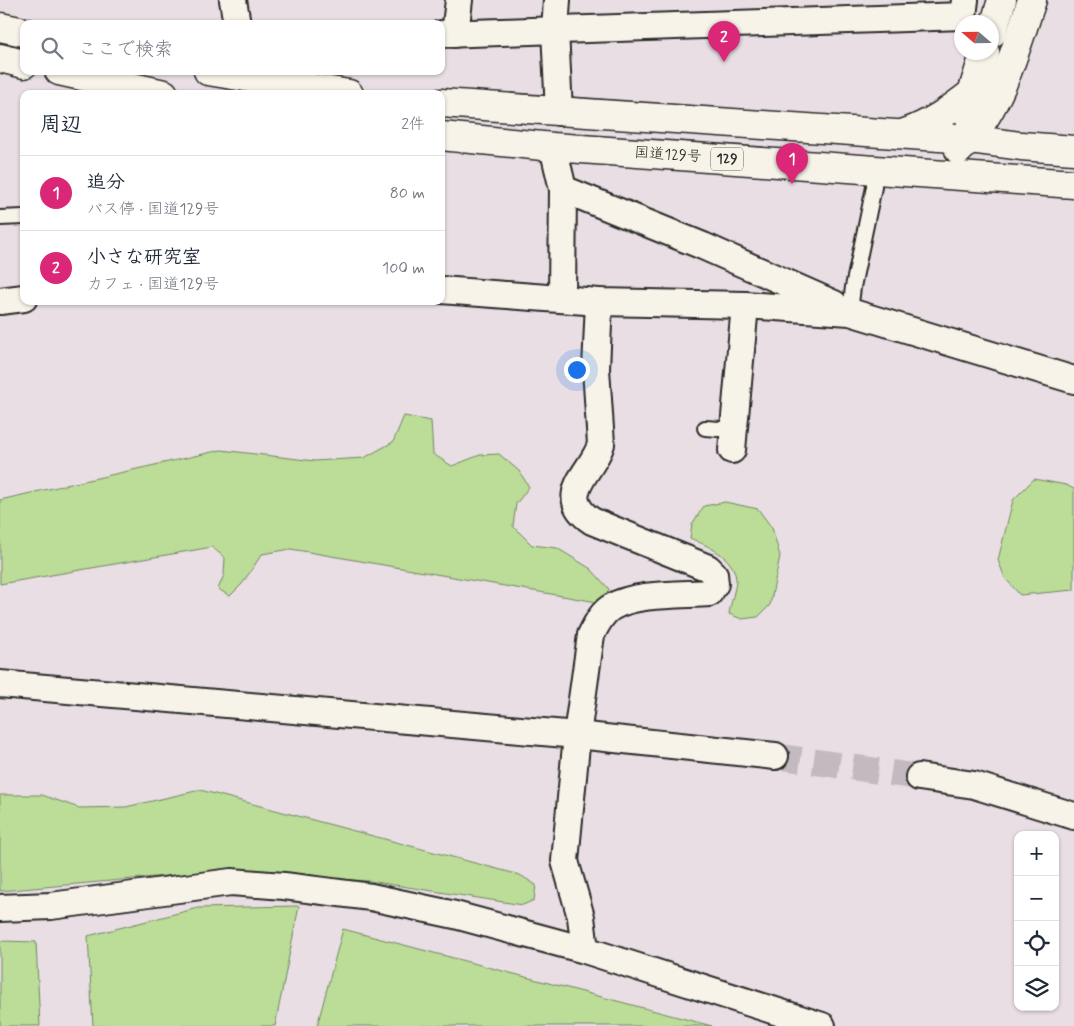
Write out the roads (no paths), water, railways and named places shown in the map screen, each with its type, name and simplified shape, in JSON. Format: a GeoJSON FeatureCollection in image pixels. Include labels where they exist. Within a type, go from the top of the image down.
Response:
{"type":"FeatureCollection","features":[{"type":"Feature","properties":{"kind":"highway"},"geometry":{"type":"LineString","coordinates":[[997,15],[1002,0]]}},
{"type":"Feature","properties":{"kind":"highway"},"geometry":{"type":"LineString","coordinates":[[917,174],[949,159],[970,139],[998,96],[1032,0]]}},
{"type":"Feature","properties":{"kind":"highway"},"geometry":{"type":"LineString","coordinates":[[0,27],[20,31]]}},
{"type":"Feature","properties":{"kind":"highway"},"geometry":{"type":"LineString","coordinates":[[0,58],[20,63]]}},
{"type":"Feature","properties":{"kind":"highway"},"geometry":{"type":"LineString","coordinates":[[982,60],[972,93],[970,139],[985,162],[1012,178]]}},
{"type":"Feature","properties":{"kind":"highway"},"geometry":{"type":"LineString","coordinates":[[77,75],[146,90]]}},
{"type":"Feature","properties":{"kind":"highway"},"geometry":{"type":"LineString","coordinates":[[233,75],[324,90]]}},
{"type":"Feature","properties":{"kind":"highway"},"geometry":{"type":"LineString","coordinates":[[900,134],[935,120],[972,93]]}},
{"type":"Feature","properties":{"kind":"highway"},"geometry":{"type":"LineString","coordinates":[[998,96],[1001,118],[1021,146]]}},
{"type":"Feature","properties":{"kind":"highway"},"geometry":{"type":"LineString","coordinates":[[445,103],[970,139],[1021,146],[1074,150]]}},
{"type":"Feature","properties":{"kind":"highway","name":"国道129号"},"geometry":{"type":"LineString","coordinates":[[445,136],[553,147],[917,174],[1012,178],[1074,184]]}},
{"type":"Feature","properties":{"kind":"street"},"geometry":{"type":"LineString","coordinates":[[233,0],[236,20]]}},
{"type":"Feature","properties":{"kind":"street"},"geometry":{"type":"LineString","coordinates":[[459,0],[448,34],[962,16],[966,0]]}},
{"type":"Feature","properties":{"kind":"street"},"geometry":{"type":"LineString","coordinates":[[557,0],[555,30],[560,112]]}},
{"type":"Feature","properties":{"kind":"street"},"geometry":{"type":"LineString","coordinates":[[553,147],[562,189],[562,300]]}},
{"type":"Feature","properties":{"kind":"street"},"geometry":{"type":"LineString","coordinates":[[562,189],[703,246],[850,312],[1074,380]]}},
{"type":"Feature","properties":{"kind":"street"},"geometry":{"type":"LineString","coordinates":[[445,290],[599,302],[745,305],[850,312]]}},
{"type":"Feature","properties":{"kind":"street"},"geometry":{"type":"LineString","coordinates":[[0,301],[20,298]]}},
{"type":"Feature","properties":{"kind":"street"},"geometry":{"type":"LineString","coordinates":[[585,950],[581,917],[565,861],[577,735],[591,635],[598,622],[611,607],[630,599],[709,593],[715,584],[714,574],[708,568],[592,521],[581,513],[577,504],[577,490],[581,476],[598,454],[601,444],[596,369],[599,302]]}},
{"type":"Feature","properties":{"kind":"street"},"geometry":{"type":"LineString","coordinates":[[733,440],[745,305]]}},
{"type":"Feature","properties":{"kind":"street"},"geometry":{"type":"LineString","coordinates":[[0,684],[577,735],[775,756]]}},
{"type":"Feature","properties":{"kind":"street"},"geometry":{"type":"LineString","coordinates":[[919,778],[974,785],[1074,816]]}},
{"type":"Feature","properties":{"kind":"street"},"geometry":{"type":"LineString","coordinates":[[0,908],[61,905],[231,882],[284,886],[371,897],[446,913],[585,950],[822,1026]]}},
{"type":"Feature","properties":{"kind":"lane"},"geometry":{"type":"LineString","coordinates":[[850,312],[852,287],[874,187],[874,171]]}},
{"type":"Feature","properties":{"kind":"lane"},"geometry":{"type":"LineString","coordinates":[[0,218],[20,218]]}},
{"type":"Feature","properties":{"kind":"lane"},"geometry":{"type":"LineString","coordinates":[[705,428],[733,440]]}},
{"type":"Feature","properties":{"kind":"tunnel"},"geometry":{"type":"LineString","coordinates":[[775,756],[919,777]]}},
{"type":"Feature","properties":{"kind":"place","name":"小さな研究室"},"geometry":{"type":"Point","coordinates":[724,62]}},
{"type":"Feature","properties":{"kind":"place","name":"追分"},"geometry":{"type":"Point","coordinates":[792,184]}}]}
